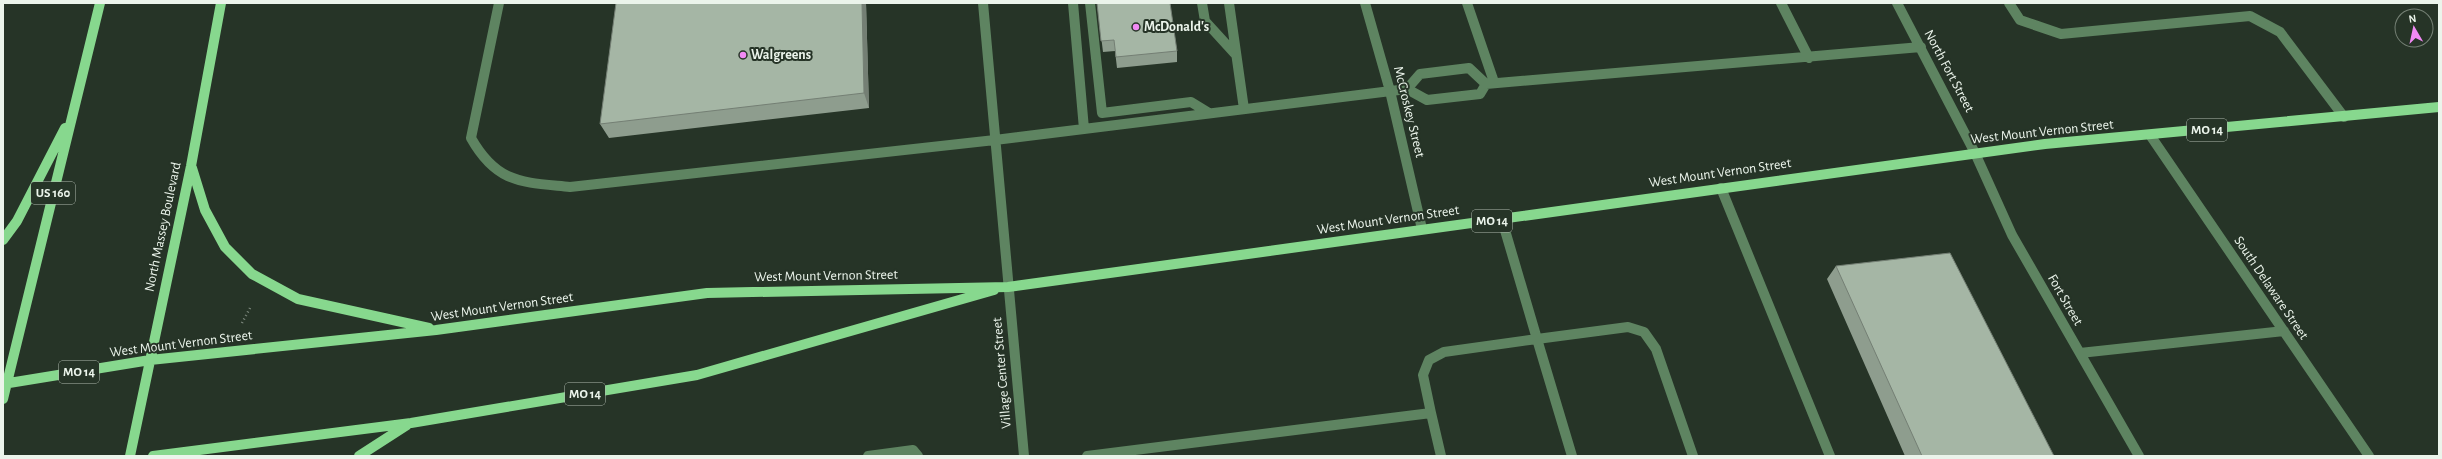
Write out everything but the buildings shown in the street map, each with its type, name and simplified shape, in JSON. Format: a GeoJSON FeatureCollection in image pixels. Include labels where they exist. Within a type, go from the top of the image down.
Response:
{"type":"FeatureCollection","features":[{"type":"Feature","properties":{"kind":"main road","name":"US 160"},"geometry":{"type":"LineString","coordinates":[[3,399],[5,383],[74,112],[100,3]]}},
{"type":"Feature","properties":{"kind":"main road","name":"North Massey Boulevard"},"geometry":{"type":"LineString","coordinates":[[130,456],[191,166],[221,3]]}},
{"type":"Feature","properties":{"kind":"main road","name":"West Mount Vernon Street"},"geometry":{"type":"LineString","coordinates":[[5,383],[150,360],[436,330],[707,293],[1008,287],[1422,229],[1502,220],[1975,153],[2439,107]]}},
{"type":"Feature","properties":{"kind":"main road"},"geometry":{"type":"LineString","coordinates":[[3,240],[18,221],[74,112]]}},
{"type":"Feature","properties":{"kind":"main road"},"geometry":{"type":"LineString","coordinates":[[191,166],[208,216],[225,247],[252,274],[298,299],[436,330]]}},
{"type":"Feature","properties":{"kind":"main road","name":"West Mount Vernon Street"},"geometry":{"type":"LineString","coordinates":[[153,456],[410,423],[697,375],[1008,287]]}},
{"type":"Feature","properties":{"kind":"main road"},"geometry":{"type":"LineString","coordinates":[[359,456],[410,423]]}},
{"type":"Feature","properties":{"kind":"street"},"geometry":{"type":"LineString","coordinates":[[499,3],[471,138],[479,154],[496,173],[527,182],[570,187],[995,140],[1407,89],[1427,100],[1480,94],[1490,83]]}},
{"type":"Feature","properties":{"kind":"street","name":"Village Center Street"},"geometry":{"type":"LineString","coordinates":[[983,3],[1008,287],[1017,362],[1024,456]]}},
{"type":"Feature","properties":{"kind":"street"},"geometry":{"type":"LineString","coordinates":[[1073,3],[1084,129]]}},
{"type":"Feature","properties":{"kind":"street"},"geometry":{"type":"LineString","coordinates":[[1090,3],[1102,113],[1191,102],[1209,113]]}},
{"type":"Feature","properties":{"kind":"street"},"geometry":{"type":"LineString","coordinates":[[1202,3],[1205,21],[1236,55]]}},
{"type":"Feature","properties":{"kind":"street"},"geometry":{"type":"LineString","coordinates":[[1229,3],[1244,108]]}},
{"type":"Feature","properties":{"kind":"street","name":"McCroskey Street"},"geometry":{"type":"LineString","coordinates":[[1365,3],[1390,91],[1422,229]]}},
{"type":"Feature","properties":{"kind":"street"},"geometry":{"type":"LineString","coordinates":[[1467,3],[1490,83]]}},
{"type":"Feature","properties":{"kind":"street"},"geometry":{"type":"LineString","coordinates":[[1781,3],[1809,58]]}},
{"type":"Feature","properties":{"kind":"street","name":"North Fort Street"},"geometry":{"type":"LineString","coordinates":[[1897,3],[1975,153]]}},
{"type":"Feature","properties":{"kind":"street"},"geometry":{"type":"LineString","coordinates":[[2009,3],[2020,20],[2061,34],[2250,16],[2280,32],[2344,117]]}},
{"type":"Feature","properties":{"kind":"street"},"geometry":{"type":"LineString","coordinates":[[1407,89],[1420,74],[1469,68],[1490,83],[1809,58],[1921,47]]}},
{"type":"Feature","properties":{"kind":"street","name":"South Delaware Street"},"geometry":{"type":"LineString","coordinates":[[2150,135],[2369,456]]}},
{"type":"Feature","properties":{"kind":"street","name":"Fort Street"},"geometry":{"type":"LineString","coordinates":[[1975,153],[2012,235],[2139,456]]}},
{"type":"Feature","properties":{"kind":"street"},"geometry":{"type":"LineString","coordinates":[[1721,188],[1830,456]]}},
{"type":"Feature","properties":{"kind":"street"},"geometry":{"type":"LineString","coordinates":[[1502,220],[1572,456]]}},
{"type":"Feature","properties":{"kind":"street"},"geometry":{"type":"LineString","coordinates":[[1441,456],[1423,374],[1430,360],[1444,352],[1628,327],[1644,332],[1656,349],[1693,456]]}},
{"type":"Feature","properties":{"kind":"street"},"geometry":{"type":"LineString","coordinates":[[2080,353],[2284,331]]}},
{"type":"Feature","properties":{"kind":"street"},"geometry":{"type":"LineString","coordinates":[[1087,456],[1431,413]]}},
{"type":"Feature","properties":{"kind":"street"},"geometry":{"type":"LineString","coordinates":[[868,456],[913,450],[918,456]]}},
{"type":"Feature","properties":{"kind":"place","name":"McDonald's"},"geometry":{"type":"Point","coordinates":[1136,27]}},
{"type":"Feature","properties":{"kind":"place","name":"Walgreens"},"geometry":{"type":"Point","coordinates":[743,55]}}]}
